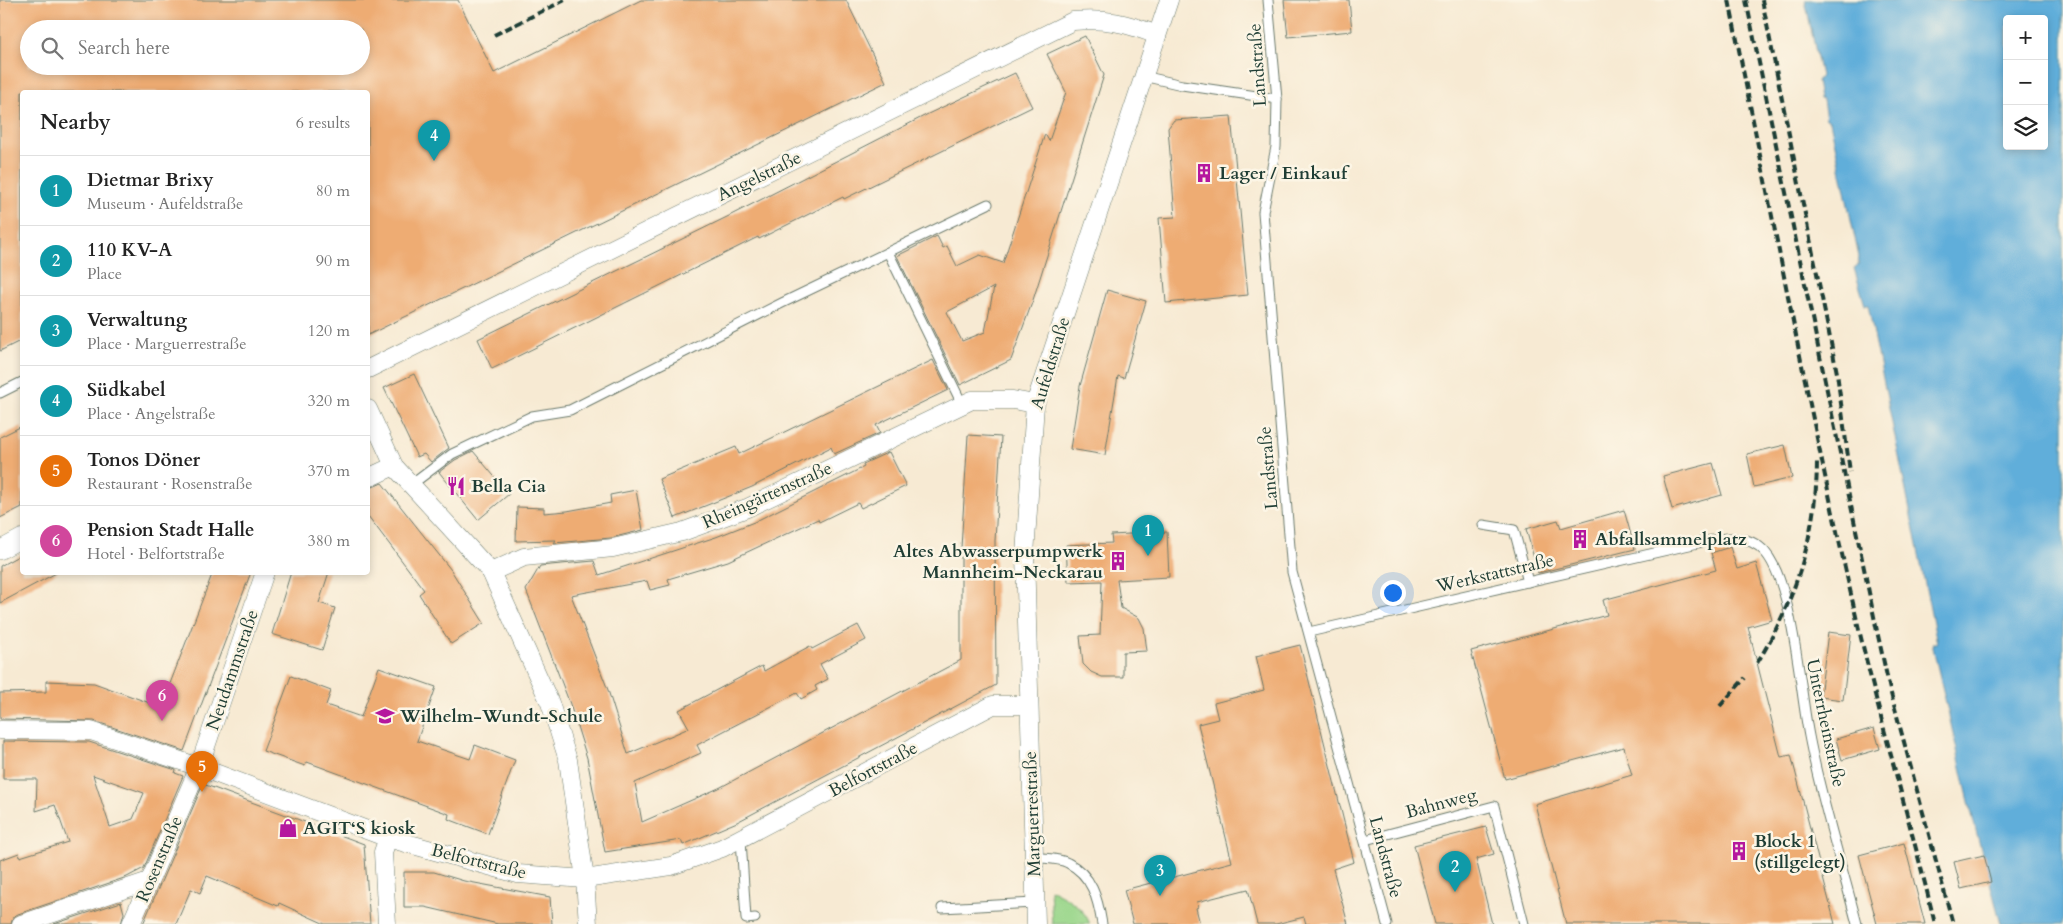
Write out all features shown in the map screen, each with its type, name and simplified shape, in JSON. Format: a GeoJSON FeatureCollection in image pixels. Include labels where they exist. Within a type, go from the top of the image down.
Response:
{"type":"FeatureCollection","features":[{"type":"Feature","properties":{"kind":"street","name":"Aufeldstraße"},"geometry":{"type":"LineString","coordinates":[[1028,705],[1025,555],[1034,404],[1169,0]]}},
{"type":"Feature","properties":{"kind":"street","name":"Angelstraße"},"geometry":{"type":"LineString","coordinates":[[370,368],[1073,21],[1107,20],[1129,24],[1157,35]]}},
{"type":"Feature","properties":{"kind":"street","name":"Rheingärtenstraße"},"geometry":{"type":"LineString","coordinates":[[490,572],[524,557],[613,548],[682,532],[747,508],[972,400],[1013,400],[1034,404]]}},
{"type":"Feature","properties":{"kind":"street"},"geometry":{"type":"LineString","coordinates":[[370,413],[394,466],[490,572],[550,703],[568,760],[585,879],[588,924]]}},
{"type":"Feature","properties":{"kind":"street"},"geometry":{"type":"LineString","coordinates":[[370,477],[394,466]]}},
{"type":"Feature","properties":{"kind":"street"},"geometry":{"type":"LineString","coordinates":[[0,550],[20,539]]}},
{"type":"Feature","properties":{"kind":"street","name":"Neudammstraße"},"geometry":{"type":"LineString","coordinates":[[199,767],[264,575]]}},
{"type":"Feature","properties":{"kind":"street","name":"Belfortstraße"},"geometry":{"type":"LineString","coordinates":[[0,730],[91,731],[199,767],[388,838],[518,874],[585,879],[671,866],[722,848],[993,705],[1028,705]]}},
{"type":"Feature","properties":{"kind":"street","name":"Marguerrestraße"},"geometry":{"type":"LineString","coordinates":[[1028,705],[1036,924]]}},
{"type":"Feature","properties":{"kind":"street","name":"Rosenstraße"},"geometry":{"type":"LineString","coordinates":[[131,924],[199,767]]}},
{"type":"Feature","properties":{"kind":"street"},"geometry":{"type":"LineString","coordinates":[[387,924],[383,852],[388,838]]}},
{"type":"Feature","properties":{"kind":"street"},"geometry":{"type":"LineString","coordinates":[[21,924],[149,881]]}},
{"type":"Feature","properties":{"kind":"lane","name":"Landstraße"},"geometry":{"type":"LineString","coordinates":[[1268,0],[1277,99],[1276,147],[1263,212],[1292,572],[1387,924]]}},
{"type":"Feature","properties":{"kind":"lane"},"geometry":{"type":"LineString","coordinates":[[1143,76],[1182,85],[1277,99]]}},
{"type":"Feature","properties":{"kind":"lane"},"geometry":{"type":"LineString","coordinates":[[411,485],[452,454],[532,416],[570,410],[988,204]]}},
{"type":"Feature","properties":{"kind":"lane"},"geometry":{"type":"LineString","coordinates":[[888,252],[962,404]]}},
{"type":"Feature","properties":{"kind":"lane"},"geometry":{"type":"LineString","coordinates":[[0,393],[20,383]]}},
{"type":"Feature","properties":{"kind":"lane"},"geometry":{"type":"LineString","coordinates":[[1483,525],[1514,530],[1528,582]]}},
{"type":"Feature","properties":{"kind":"lane","name":"Werkstattstraße"},"geometry":{"type":"LineString","coordinates":[[1309,632],[1728,537],[1747,540]]}},
{"type":"Feature","properties":{"kind":"lane","name":"Unterrheinstraße"},"geometry":{"type":"LineString","coordinates":[[1747,540],[1765,552],[1778,572],[1788,608],[1809,737],[1857,924]]}},
{"type":"Feature","properties":{"kind":"lane","name":"Bahnweg"},"geometry":{"type":"LineString","coordinates":[[1365,840],[1494,806],[1524,924]]}},
{"type":"Feature","properties":{"kind":"lane"},"geometry":{"type":"LineString","coordinates":[[741,839],[746,919],[755,918]]}},
{"type":"Feature","properties":{"kind":"lane"},"geometry":{"type":"LineString","coordinates":[[1033,858],[1067,862],[1087,876],[1099,906],[1102,924]]}},
{"type":"Feature","properties":{"kind":"lane"},"geometry":{"type":"LineString","coordinates":[[942,908],[1035,903]]}},
{"type":"Feature","properties":{"kind":"green space"},"geometry":{"type":"Polygon","coordinates":[[[1050,889],[1078,907],[1090,924],[1052,924],[1050,889]]]}},
{"type":"Feature","properties":{"kind":"water"},"geometry":{"type":"Polygon","coordinates":[[[1805,0],[2063,0],[2063,924],[2001,924],[1974,823],[1932,643],[1937,643],[1868,305],[1865,305],[1854,268],[1858,265],[1859,257],[1830,121],[1826,119],[1817,81],[1821,76],[1805,0]]]}},
{"type":"Feature","properties":{"kind":"building"},"geometry":{"type":"Polygon","coordinates":[[[0,0],[458,0],[494,73],[641,0],[846,0],[886,82],[370,334],[370,90],[20,90],[20,341],[0,351],[0,0]]]}},
{"type":"Feature","properties":{"kind":"building"},"geometry":{"type":"Polygon","coordinates":[[[1284,0],[1349,0],[1352,31],[1288,37],[1284,0]]]}},
{"type":"Feature","properties":{"kind":"building"},"geometry":{"type":"Polygon","coordinates":[[[1085,36],[1104,75],[1033,300],[1011,360],[960,385],[897,256],[937,236],[943,248],[947,246],[957,266],[980,255],[1003,263],[1045,134],[1049,141],[1066,92],[1047,54],[1085,36]],[[994,287],[947,312],[962,341],[985,332],[994,287]]]}},
{"type":"Feature","properties":{"kind":"building"},"geometry":{"type":"Polygon","coordinates":[[[1015,73],[1032,107],[844,199],[843,197],[759,239],[758,237],[492,369],[478,339],[727,217],[930,113],[1015,73]]]}},
{"type":"Feature","properties":{"kind":"building","name":"Lager / Einkauf"},"geometry":{"type":"Polygon","coordinates":[[[1231,116],[1248,295],[1166,303],[1159,218],[1175,217],[1168,128],[1174,120],[1231,116]]]}},
{"type":"Feature","properties":{"kind":"building"},"geometry":{"type":"Polygon","coordinates":[[[1107,290],[1146,301],[1124,378],[1118,376],[1105,455],[1070,449],[1080,386],[1107,290]]]}},
{"type":"Feature","properties":{"kind":"building"},"geometry":{"type":"Polygon","coordinates":[[[933,360],[948,390],[876,425],[880,433],[834,454],[831,447],[752,487],[675,518],[659,479],[736,447],[739,454],[933,360]]]}},
{"type":"Feature","properties":{"kind":"building"},"geometry":{"type":"Polygon","coordinates":[[[414,374],[449,448],[431,462],[424,454],[417,457],[384,388],[414,374]]]}},
{"type":"Feature","properties":{"kind":"building"},"geometry":{"type":"Polygon","coordinates":[[[20,427],[20,508],[0,518],[0,437],[20,427]]]}},
{"type":"Feature","properties":{"kind":"building"},"geometry":{"type":"Polygon","coordinates":[[[968,435],[1001,437],[995,541],[996,685],[737,822],[683,845],[681,840],[605,852],[587,758],[570,704],[526,590],[540,566],[594,561],[599,575],[716,537],[754,522],[864,467],[863,464],[889,452],[906,486],[861,508],[858,503],[819,522],[818,519],[728,561],[668,579],[670,585],[650,590],[647,581],[571,595],[608,690],[628,754],[689,728],[679,710],[762,666],[764,671],[810,646],[812,649],[858,625],[866,640],[820,664],[828,679],[815,686],[817,690],[801,699],[797,693],[697,745],[701,753],[635,783],[642,822],[719,788],[961,660],[961,548],[968,435]]]}},
{"type":"Feature","properties":{"kind":"building"},"geometry":{"type":"Polygon","coordinates":[[[1785,445],[1792,478],[1754,487],[1747,454],[1785,445]]]}},
{"type":"Feature","properties":{"kind":"building"},"geometry":{"type":"Polygon","coordinates":[[[473,451],[509,494],[478,520],[439,472],[455,460],[473,451]]]}},
{"type":"Feature","properties":{"kind":"building"},"geometry":{"type":"Polygon","coordinates":[[[1713,463],[1722,495],[1672,509],[1663,476],[1713,463]]]}},
{"type":"Feature","properties":{"kind":"building"},"geometry":{"type":"Polygon","coordinates":[[[382,483],[451,570],[484,623],[451,644],[419,594],[424,590],[370,519],[370,488],[382,483]]]}},
{"type":"Feature","properties":{"kind":"building"},"geometry":{"type":"Polygon","coordinates":[[[636,490],[643,530],[611,538],[554,543],[556,540],[516,541],[517,507],[544,508],[544,513],[567,511],[611,503],[610,495],[636,490]]]}},
{"type":"Feature","properties":{"kind":"building","name":"Abfallsammelplatz"},"geometry":{"type":"Polygon","coordinates":[[[1624,510],[1635,549],[1538,573],[1526,529],[1558,520],[1561,528],[1624,510]]]}},
{"type":"Feature","properties":{"kind":"building"},"geometry":{"type":"Polygon","coordinates":[[[1167,532],[1169,577],[1117,580],[1121,608],[1139,618],[1144,628],[1147,651],[1123,652],[1123,677],[1102,677],[1091,672],[1083,664],[1080,636],[1100,635],[1102,581],[1068,582],[1066,545],[1112,543],[1111,535],[1167,532]]]}},
{"type":"Feature","properties":{"kind":"building"},"geometry":{"type":"Polygon","coordinates":[[[1730,547],[1737,569],[1756,563],[1772,620],[1748,627],[1781,757],[1791,755],[1835,924],[1566,924],[1535,804],[1632,775],[1624,747],[1505,779],[1471,651],[1607,615],[1603,600],[1716,570],[1711,553],[1730,547]]]}},
{"type":"Feature","properties":{"kind":"building"},"geometry":{"type":"Polygon","coordinates":[[[20,555],[20,575],[52,575],[0,603],[0,566],[20,555]]]}},
{"type":"Feature","properties":{"kind":"building"},"geometry":{"type":"Polygon","coordinates":[[[212,575],[250,575],[184,751],[94,721],[0,719],[0,693],[46,692],[46,681],[94,683],[161,707],[212,575]]]}},
{"type":"Feature","properties":{"kind":"building"},"geometry":{"type":"Polygon","coordinates":[[[290,575],[328,575],[319,603],[335,608],[322,650],[272,634],[290,575]]]}},
{"type":"Feature","properties":{"kind":"building"},"geometry":{"type":"Polygon","coordinates":[[[1828,632],[1851,635],[1843,700],[1820,697],[1828,632]]]}},
{"type":"Feature","properties":{"kind":"building"},"geometry":{"type":"Polygon","coordinates":[[[1300,645],[1354,862],[1333,869],[1348,924],[1306,924],[1304,917],[1276,924],[1257,924],[1248,889],[1197,902],[1198,907],[1196,908],[1200,924],[1133,924],[1124,890],[1232,862],[1198,724],[1218,719],[1214,703],[1264,690],[1256,656],[1300,645]]]}},
{"type":"Feature","properties":{"kind":"building"},"geometry":{"type":"Polygon","coordinates":[[[379,667],[436,687],[417,741],[470,759],[475,745],[515,760],[488,834],[448,819],[449,814],[307,762],[305,766],[263,751],[291,676],[331,691],[326,705],[361,717],[379,667]]]}},
{"type":"Feature","properties":{"kind":"building"},"geometry":{"type":"Polygon","coordinates":[[[1874,728],[1880,749],[1842,760],[1836,739],[1874,728]]]}},
{"type":"Feature","properties":{"kind":"building"},"geometry":{"type":"Polygon","coordinates":[[[3,741],[89,742],[176,770],[175,773],[183,776],[144,868],[127,877],[18,914],[13,917],[11,924],[0,924],[0,860],[19,853],[20,857],[68,842],[55,805],[36,811],[37,779],[3,779],[3,741]],[[93,775],[110,827],[133,819],[144,793],[93,775]]]}},
{"type":"Feature","properties":{"kind":"building"},"geometry":{"type":"Polygon","coordinates":[[[203,784],[364,844],[370,924],[325,924],[279,903],[278,906],[207,876],[200,893],[191,889],[176,924],[143,924],[203,784]]]}},
{"type":"Feature","properties":{"kind":"building"},"geometry":{"type":"Polygon","coordinates":[[[1486,827],[1494,854],[1476,859],[1492,924],[1435,924],[1414,845],[1486,827]]]}},
{"type":"Feature","properties":{"kind":"building"},"geometry":{"type":"Polygon","coordinates":[[[1904,843],[1925,924],[1877,924],[1859,855],[1904,843]]]}},
{"type":"Feature","properties":{"kind":"building"},"geometry":{"type":"Polygon","coordinates":[[[1984,855],[1991,882],[1961,889],[1954,862],[1984,855]]]}},
{"type":"Feature","properties":{"kind":"building"},"geometry":{"type":"Polygon","coordinates":[[[404,872],[434,872],[464,881],[550,897],[552,924],[498,924],[425,907],[404,907],[404,872]]]}},
{"type":"Feature","properties":{"kind":"building"},"geometry":{"type":"Polygon","coordinates":[[[121,902],[124,913],[121,924],[54,924],[121,902]]]}},
{"type":"Feature","properties":{"kind":"railway"},"geometry":{"type":"LineString","coordinates":[[494,35],[565,0]]}},
{"type":"Feature","properties":{"kind":"railway"},"geometry":{"type":"LineString","coordinates":[[1729,0],[1840,547],[1867,662],[1935,924]]}},
{"type":"Feature","properties":{"kind":"railway"},"geometry":{"type":"LineString","coordinates":[[1746,0],[1890,690],[1953,924]]}},
{"type":"Feature","properties":{"kind":"railway"},"geometry":{"type":"LineString","coordinates":[[1762,0],[1837,373],[1850,472]]}},
{"type":"Feature","properties":{"kind":"railway"},"geometry":{"type":"LineString","coordinates":[[1757,663],[1783,615],[1802,565],[1813,513],[1817,459]]}},
{"type":"Feature","properties":{"kind":"railway"},"geometry":{"type":"LineString","coordinates":[[1720,706],[1745,678]]}},
{"type":"Feature","properties":{"kind":"place","name":"Südkabel"},"geometry":{"type":"Point","coordinates":[434,161]}},
{"type":"Feature","properties":{"kind":"place","name":"Lager / Einkauf"},"geometry":{"type":"Point","coordinates":[1204,173]}},
{"type":"Feature","properties":{"kind":"place","name":"Bella Cia"},"geometry":{"type":"Point","coordinates":[456,486]}},
{"type":"Feature","properties":{"kind":"place","name":"Abfallsammelplatz"},"geometry":{"type":"Point","coordinates":[1580,539]}},
{"type":"Feature","properties":{"kind":"place","name":"Dietmar Brixy"},"geometry":{"type":"Point","coordinates":[1148,556]}},
{"type":"Feature","properties":{"kind":"place","name":"Altes Abwasserpumpwerk Mannheim-Neckarau"},"geometry":{"type":"Point","coordinates":[1118,561]}},
{"type":"Feature","properties":{"kind":"place","name":"Wilhelm-Wundt-Schule"},"geometry":{"type":"Point","coordinates":[385,716]}},
{"type":"Feature","properties":{"kind":"place","name":"Pension Stadt Halle"},"geometry":{"type":"Point","coordinates":[162,721]}},
{"type":"Feature","properties":{"kind":"place","name":"Tonos Döner"},"geometry":{"type":"Point","coordinates":[202,792]}},
{"type":"Feature","properties":{"kind":"place","name":"AGIT‘S kiosk"},"geometry":{"type":"Point","coordinates":[288,828]}},
{"type":"Feature","properties":{"kind":"place","name":"Block 1 (stillgelegt)"},"geometry":{"type":"Point","coordinates":[1739,851]}},
{"type":"Feature","properties":{"kind":"place","name":"110 KV-A"},"geometry":{"type":"Point","coordinates":[1455,892]}},
{"type":"Feature","properties":{"kind":"place","name":"Verwaltung"},"geometry":{"type":"Point","coordinates":[1160,896]}}]}
